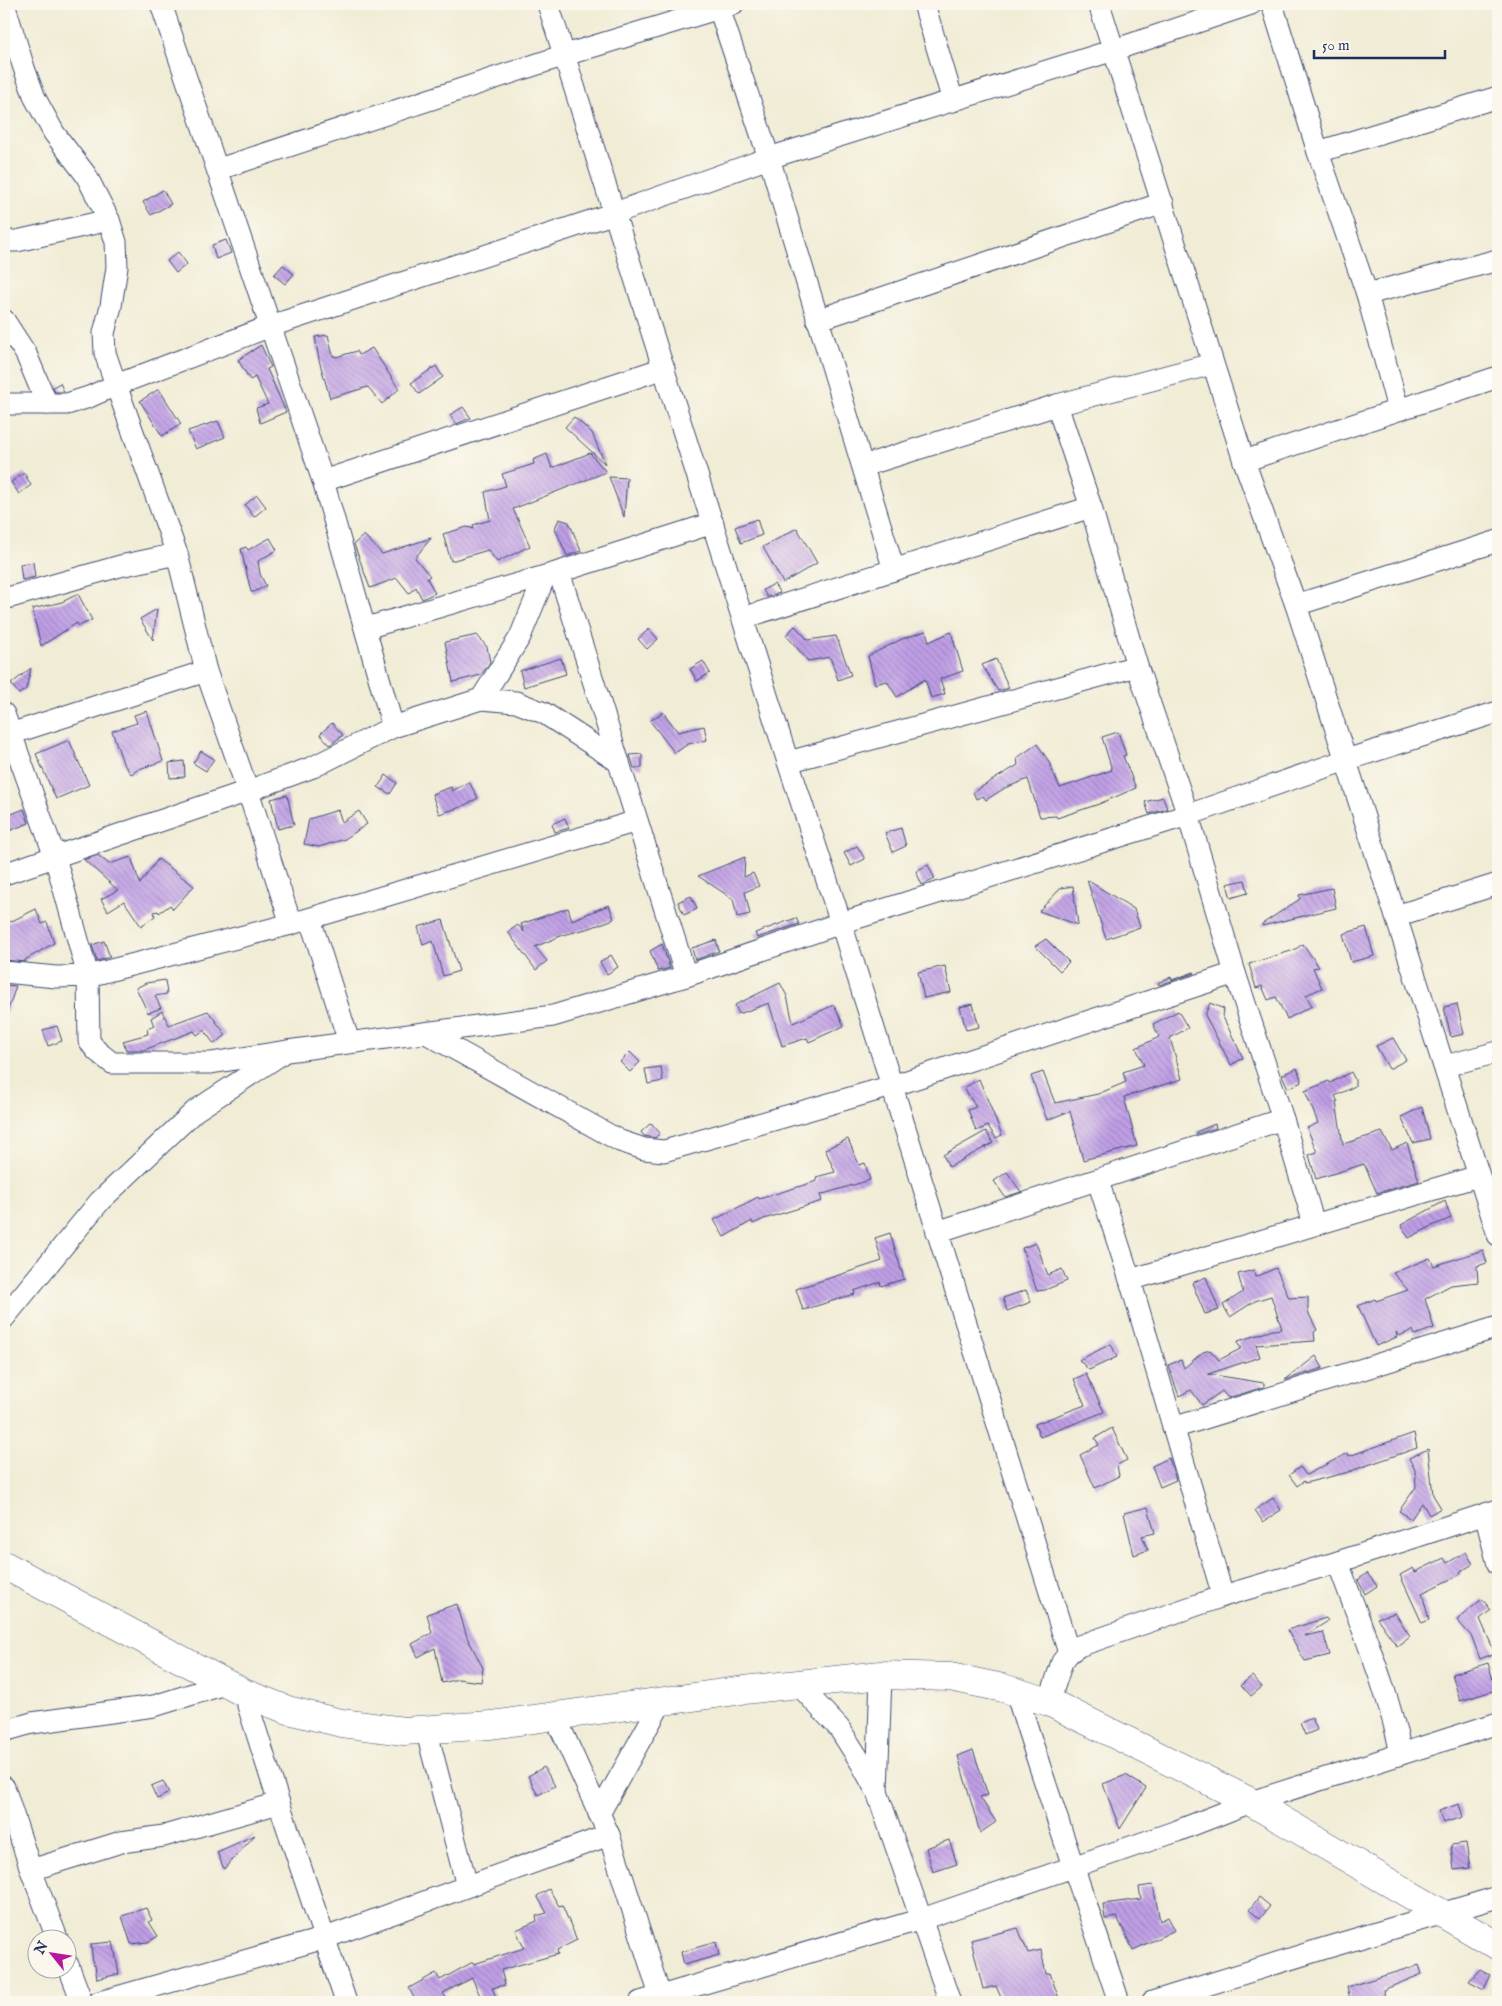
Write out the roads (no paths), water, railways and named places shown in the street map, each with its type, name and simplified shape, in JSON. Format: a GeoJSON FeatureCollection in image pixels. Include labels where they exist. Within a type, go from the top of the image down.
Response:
{"type":"FeatureCollection","features":[{"type":"Feature","properties":{"kind":"main road"},"geometry":{"type":"LineString","coordinates":[[4,1565],[235,1688],[288,1710],[340,1723],[404,1730],[491,1725],[662,1701],[881,1675],[950,1677],[1016,1692],[1050,1702],[1251,1802],[1498,1946]]}},
{"type":"Feature","properties":{"kind":"street"},"geometry":{"type":"LineString","coordinates":[[4,4],[35,98],[54,133],[86,175],[109,220],[116,242],[117,267],[111,306],[104,333],[105,353],[177,554],[206,671],[248,791],[350,1042]]}},
{"type":"Feature","properties":{"kind":"street"},"geometry":{"type":"LineString","coordinates":[[161,4],[323,481],[393,727]]}},
{"type":"Feature","properties":{"kind":"street"},"geometry":{"type":"LineString","coordinates":[[548,4],[788,762],[841,923],[1069,1653]]}},
{"type":"Feature","properties":{"kind":"street"},"geometry":{"type":"LineString","coordinates":[[924,4],[953,101]]}},
{"type":"Feature","properties":{"kind":"street"},"geometry":{"type":"LineString","coordinates":[[1099,4],[1212,364],[1244,462],[1296,605],[1498,1235]]}},
{"type":"Feature","properties":{"kind":"street"},"geometry":{"type":"LineString","coordinates":[[4,404],[67,404],[89,397],[271,326],[615,213],[769,158],[1114,50],[1251,4]]}},
{"type":"Feature","properties":{"kind":"street"},"geometry":{"type":"LineString","coordinates":[[1272,4],[1318,152],[1367,294],[1398,410]]}},
{"type":"Feature","properties":{"kind":"street"},"geometry":{"type":"LineString","coordinates":[[218,169],[565,55],[726,6],[816,320],[894,570]]}},
{"type":"Feature","properties":{"kind":"street"},"geometry":{"type":"LineString","coordinates":[[1318,152],[1498,97]]}},
{"type":"Feature","properties":{"kind":"street"},"geometry":{"type":"LineString","coordinates":[[816,320],[1163,203]]}},
{"type":"Feature","properties":{"kind":"street"},"geometry":{"type":"LineString","coordinates":[[4,242],[17,241],[109,220]]}},
{"type":"Feature","properties":{"kind":"street"},"geometry":{"type":"LineString","coordinates":[[1367,294],[1498,260]]}},
{"type":"Feature","properties":{"kind":"street"},"geometry":{"type":"LineString","coordinates":[[4,320],[26,354],[47,404]]}},
{"type":"Feature","properties":{"kind":"street"},"geometry":{"type":"LineString","coordinates":[[863,466],[1058,405],[1212,364]]}},
{"type":"Feature","properties":{"kind":"street"},"geometry":{"type":"LineString","coordinates":[[323,481],[664,368]]}},
{"type":"Feature","properties":{"kind":"street"},"geometry":{"type":"LineString","coordinates":[[1244,462],[1498,376]]}},
{"type":"Feature","properties":{"kind":"street"},"geometry":{"type":"LineString","coordinates":[[1058,405],[1091,507],[1137,666],[1188,815],[1235,974],[1283,1119],[1314,1224]]}},
{"type":"Feature","properties":{"kind":"street"},"geometry":{"type":"LineString","coordinates":[[743,618],[1009,535],[1091,507]]}},
{"type":"Feature","properties":{"kind":"street"},"geometry":{"type":"LineString","coordinates":[[366,628],[552,574],[713,523]]}},
{"type":"Feature","properties":{"kind":"street"},"geometry":{"type":"LineString","coordinates":[[1296,605],[1498,541]]}},
{"type":"Feature","properties":{"kind":"street"},"geometry":{"type":"LineString","coordinates":[[4,598],[120,566],[177,554]]}},
{"type":"Feature","properties":{"kind":"street"},"geometry":{"type":"LineString","coordinates":[[481,699],[520,636],[552,574]]}},
{"type":"Feature","properties":{"kind":"street"},"geometry":{"type":"LineString","coordinates":[[552,574],[619,762],[686,976]]}},
{"type":"Feature","properties":{"kind":"street"},"geometry":{"type":"LineString","coordinates":[[788,762],[1137,666]]}},
{"type":"Feature","properties":{"kind":"street"},"geometry":{"type":"LineString","coordinates":[[206,671],[6,728],[55,857],[88,976],[89,1041],[97,1052],[112,1063],[211,1064],[350,1042],[553,1016],[686,976],[841,923],[1188,815],[1346,760],[1498,712]]}},
{"type":"Feature","properties":{"kind":"street"},"geometry":{"type":"LineString","coordinates":[[4,874],[248,791],[313,767],[393,727],[481,699],[516,702],[544,713],[619,762]]}},
{"type":"Feature","properties":{"kind":"street"},"geometry":{"type":"LineString","coordinates":[[4,972],[56,977],[88,976],[301,921],[637,821]]}},
{"type":"Feature","properties":{"kind":"street"},"geometry":{"type":"LineString","coordinates":[[1396,916],[1498,884]]}},
{"type":"Feature","properties":{"kind":"street"},"geometry":{"type":"LineString","coordinates":[[426,1033],[620,1141],[644,1149],[664,1152],[892,1086],[1235,974]]}},
{"type":"Feature","properties":{"kind":"street"},"geometry":{"type":"LineString","coordinates":[[4,1318],[100,1201],[195,1111],[287,1051]]}},
{"type":"Feature","properties":{"kind":"street"},"geometry":{"type":"LineString","coordinates":[[1445,1066],[1498,1052]]}},
{"type":"Feature","properties":{"kind":"street"},"geometry":{"type":"LineString","coordinates":[[937,1232],[1098,1181],[1283,1119]]}},
{"type":"Feature","properties":{"kind":"street"},"geometry":{"type":"LineString","coordinates":[[1130,1280],[1478,1176]]}},
{"type":"Feature","properties":{"kind":"street"},"geometry":{"type":"LineString","coordinates":[[1098,1181],[1130,1280],[1222,1596]]}},
{"type":"Feature","properties":{"kind":"street"},"geometry":{"type":"LineString","coordinates":[[1173,1428],[1498,1327]]}},
{"type":"Feature","properties":{"kind":"street"},"geometry":{"type":"LineString","coordinates":[[1050,1702],[1062,1662],[1069,1653],[1079,1646],[1222,1596],[1338,1562],[1491,1512],[1498,1564]]}},
{"type":"Feature","properties":{"kind":"street"},"geometry":{"type":"LineString","coordinates":[[1338,1562],[1382,1684],[1394,1722],[1401,1754]]}},
{"type":"Feature","properties":{"kind":"street"},"geometry":{"type":"LineString","coordinates":[[877,1792],[881,1675]]}},
{"type":"Feature","properties":{"kind":"street"},"geometry":{"type":"LineString","coordinates":[[798,1684],[838,1728],[877,1792],[950,2002]]}},
{"type":"Feature","properties":{"kind":"street"},"geometry":{"type":"LineString","coordinates":[[4,1731],[32,1723],[154,1706],[235,1688],[279,1803],[346,2002]]}},
{"type":"Feature","properties":{"kind":"street"},"geometry":{"type":"LineString","coordinates":[[1016,1692],[1119,2002]]}},
{"type":"Feature","properties":{"kind":"street"},"geometry":{"type":"LineString","coordinates":[[599,1814],[662,1701]]}},
{"type":"Feature","properties":{"kind":"street"},"geometry":{"type":"LineString","coordinates":[[555,1716],[609,1835],[661,1999]]}},
{"type":"Feature","properties":{"kind":"street"},"geometry":{"type":"LineString","coordinates":[[640,2002],[661,1999],[922,1920],[1177,1831],[1251,1802],[1498,1723]]}},
{"type":"Feature","properties":{"kind":"street"},"geometry":{"type":"LineString","coordinates":[[426,1729],[468,1886]]}},
{"type":"Feature","properties":{"kind":"street"},"geometry":{"type":"LineString","coordinates":[[4,1787],[31,1870],[53,1928]]}},
{"type":"Feature","properties":{"kind":"street"},"geometry":{"type":"LineString","coordinates":[[31,1870],[121,1842],[164,1836],[279,1803]]}},
{"type":"Feature","properties":{"kind":"street"},"geometry":{"type":"LineString","coordinates":[[99,2002],[325,1938],[609,1835]]}},
{"type":"Feature","properties":{"kind":"street"},"geometry":{"type":"LineString","coordinates":[[1152,2002],[1498,1897]]}},
{"type":"Feature","properties":{"kind":"street"},"geometry":{"type":"LineString","coordinates":[[73,1978],[82,2002]]}}]}
